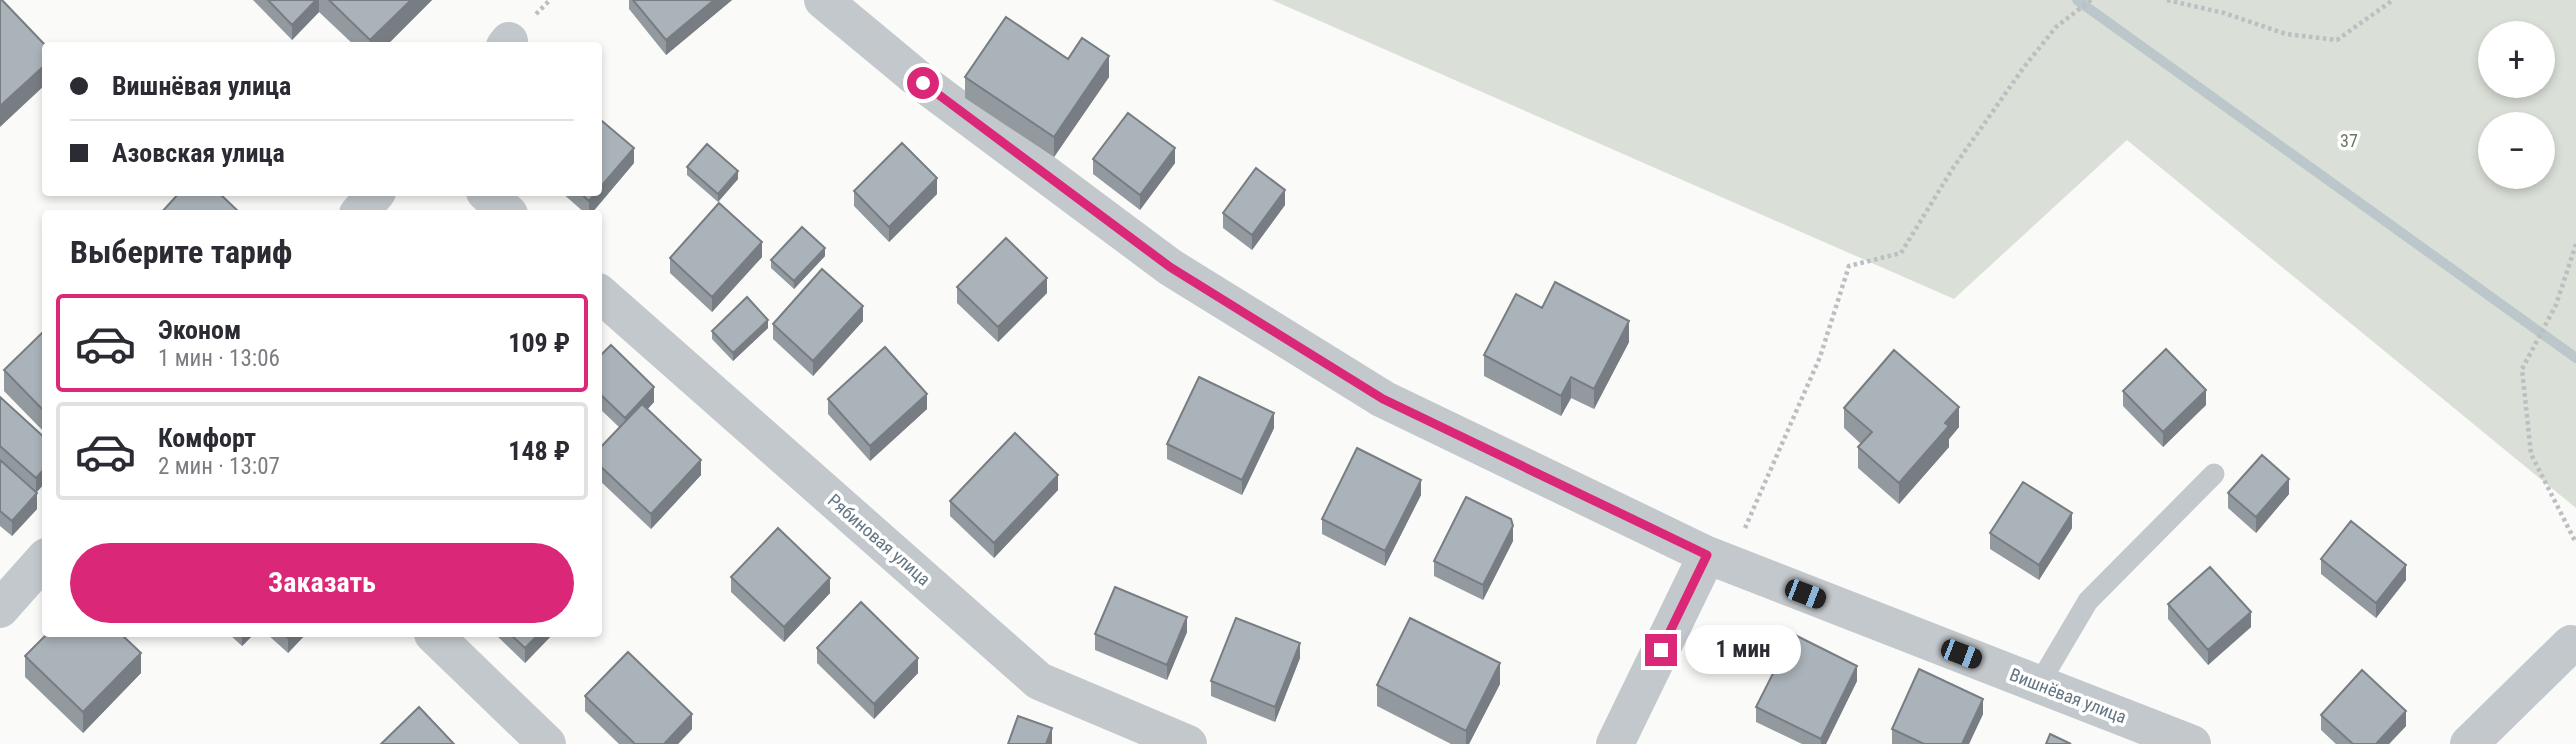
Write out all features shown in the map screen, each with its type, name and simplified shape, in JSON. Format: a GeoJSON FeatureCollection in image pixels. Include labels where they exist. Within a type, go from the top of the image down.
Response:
{"type":"FeatureCollection","features":[{"type":"Feature","properties":{"kind":"street","name":"Вишнёвая улица"},"geometry":{"type":"LineString","coordinates":[[823,0],[923,83],[1170,267],[1383,399],[1718,559],[2192,744]]}},
{"type":"Feature","properties":{"kind":"street"},"geometry":{"type":"LineString","coordinates":[[361,210],[374,196]]}},
{"type":"Feature","properties":{"kind":"street"},"geometry":{"type":"LineString","coordinates":[[489,196],[505,210]]}},
{"type":"Feature","properties":{"kind":"street","name":"Рябиновая улица"},"geometry":{"type":"LineString","coordinates":[[602,296],[1039,681],[1188,744]]}},
{"type":"Feature","properties":{"kind":"street"},"geometry":{"type":"LineString","coordinates":[[1615,744],[1718,559]]}},
{"type":"Feature","properties":{"kind":"street"},"geometry":{"type":"LineString","coordinates":[[0,609],[42,562]]}},
{"type":"Feature","properties":{"kind":"street"},"geometry":{"type":"LineString","coordinates":[[436,637],[547,744]]}},
{"type":"Feature","properties":{"kind":"street"},"geometry":{"type":"LineString","coordinates":[[2469,744],[2571,644]]}},
{"type":"Feature","properties":{"kind":"lane"},"geometry":{"type":"LineString","coordinates":[[2039,684],[2088,601],[2214,474]]}},
{"type":"Feature","properties":{"kind":"path"},"geometry":{"type":"LineString","coordinates":[[1718,559],[1820,357],[1849,266],[1901,253],[1954,168],[2024,67],[2056,27],[2091,0]]}},
{"type":"Feature","properties":{"kind":"path"},"geometry":{"type":"LineString","coordinates":[[2167,0],[2224,13],[2287,34],[2337,40],[2393,0]]}},
{"type":"Feature","properties":{"kind":"path"},"geometry":{"type":"LineString","coordinates":[[2576,244],[2556,305],[2522,369],[2531,454],[2576,542]]}},
{"type":"Feature","properties":{"kind":"green space","name":"37"},"geometry":{"type":"Polygon","coordinates":[[[1272,0],[2576,0],[2576,508],[2127,140],[1954,299],[1272,0]]]}},
{"type":"Feature","properties":{"kind":"building"},"geometry":{"type":"Polygon","coordinates":[[[2,0],[42,42],[42,68],[0,106],[2,0]]]}},
{"type":"Feature","properties":{"kind":"building"},"geometry":{"type":"Polygon","coordinates":[[[268,0],[316,0],[292,25],[268,0]]]}},
{"type":"Feature","properties":{"kind":"building"},"geometry":{"type":"Polygon","coordinates":[[[329,0],[411,0],[370,40],[329,0]]]}},
{"type":"Feature","properties":{"kind":"building"},"geometry":{"type":"Polygon","coordinates":[[[633,0],[714,0],[666,40],[633,0]]]}},
{"type":"Feature","properties":{"kind":"building"},"geometry":{"type":"Polygon","coordinates":[[[1006,17],[1068,59],[1082,38],[1109,56],[1054,137],[965,77],[1006,17]]]}},
{"type":"Feature","properties":{"kind":"building"},"geometry":{"type":"Polygon","coordinates":[[[1128,113],[1175,148],[1140,195],[1093,159],[1128,113]]]}},
{"type":"Feature","properties":{"kind":"building"},"geometry":{"type":"Polygon","coordinates":[[[602,121],[634,148],[602,185],[602,121]]]}},
{"type":"Feature","properties":{"kind":"building"},"geometry":{"type":"Polygon","coordinates":[[[902,143],[937,178],[889,227],[854,191],[902,143]]]}},
{"type":"Feature","properties":{"kind":"building"},"geometry":{"type":"Polygon","coordinates":[[[707,144],[738,171],[718,194],[687,167],[707,144]]]}},
{"type":"Feature","properties":{"kind":"building"},"geometry":{"type":"Polygon","coordinates":[[[1256,168],[1285,190],[1252,235],[1223,213],[1256,168]]]}},
{"type":"Feature","properties":{"kind":"building"},"geometry":{"type":"Polygon","coordinates":[[[176,196],[222,196],[237,210],[164,210],[176,196]]]}},
{"type":"Feature","properties":{"kind":"building"},"geometry":{"type":"Polygon","coordinates":[[[719,203],[762,242],[712,297],[670,258],[719,203]]]}},
{"type":"Feature","properties":{"kind":"building"},"geometry":{"type":"Polygon","coordinates":[[[802,227],[825,248],[794,281],[771,260],[802,227]]]}},
{"type":"Feature","properties":{"kind":"building"},"geometry":{"type":"Polygon","coordinates":[[[1006,238],[1047,278],[998,327],[957,287],[1006,238]]]}},
{"type":"Feature","properties":{"kind":"building"},"geometry":{"type":"Polygon","coordinates":[[[822,269],[863,306],[813,361],[773,324],[822,269]]]}},
{"type":"Feature","properties":{"kind":"building"},"geometry":{"type":"Polygon","coordinates":[[[1555,282],[1629,321],[1594,389],[1571,377],[1561,396],[1484,355],[1516,294],[1542,308],[1555,282]]]}},
{"type":"Feature","properties":{"kind":"building"},"geometry":{"type":"Polygon","coordinates":[[[747,297],[768,320],[733,353],[712,331],[747,297]]]}},
{"type":"Feature","properties":{"kind":"building"},"geometry":{"type":"Polygon","coordinates":[[[42,333],[42,409],[4,370],[42,333]]]}},
{"type":"Feature","properties":{"kind":"building"},"geometry":{"type":"Polygon","coordinates":[[[611,345],[654,387],[625,418],[602,396],[602,354],[611,345]]]}},
{"type":"Feature","properties":{"kind":"building"},"geometry":{"type":"Polygon","coordinates":[[[885,347],[927,394],[870,446],[828,399],[885,347]]]}},
{"type":"Feature","properties":{"kind":"building"},"geometry":{"type":"Polygon","coordinates":[[[2166,349],[2206,390],[2163,432],[2123,391],[2166,349]]]}},
{"type":"Feature","properties":{"kind":"building"},"geometry":{"type":"Polygon","coordinates":[[[1894,350],[1959,407],[1945,423],[1949,426],[1899,483],[1858,447],[1872,432],[1844,408],[1894,350]]]}},
{"type":"Feature","properties":{"kind":"building"},"geometry":{"type":"Polygon","coordinates":[[[1199,377],[1274,413],[1242,480],[1167,444],[1199,377]]]}},
{"type":"Feature","properties":{"kind":"building"},"geometry":{"type":"Polygon","coordinates":[[[0,397],[42,435],[42,471],[36,478],[0,446],[0,397]]]}},
{"type":"Feature","properties":{"kind":"building"},"geometry":{"type":"Polygon","coordinates":[[[642,404],[701,460],[651,514],[602,468],[602,446],[642,404]]]}},
{"type":"Feature","properties":{"kind":"building"},"geometry":{"type":"Polygon","coordinates":[[[1015,433],[1058,475],[994,543],[950,501],[1015,433]]]}},
{"type":"Feature","properties":{"kind":"building"},"geometry":{"type":"Polygon","coordinates":[[[1357,448],[1421,480],[1385,551],[1322,519],[1357,448]]]}},
{"type":"Feature","properties":{"kind":"building"},"geometry":{"type":"Polygon","coordinates":[[[2262,455],[2289,479],[2256,517],[2228,493],[2262,455]]]}},
{"type":"Feature","properties":{"kind":"building"},"geometry":{"type":"Polygon","coordinates":[[[0,460],[37,493],[12,521],[0,511],[0,460]]]}},
{"type":"Feature","properties":{"kind":"building"},"geometry":{"type":"Polygon","coordinates":[[[2023,482],[2072,513],[2039,565],[1990,533],[2023,482]]]}},
{"type":"Feature","properties":{"kind":"building"},"geometry":{"type":"Polygon","coordinates":[[[1466,497],[1511,519],[1513,526],[1483,585],[1434,561],[1466,497]]]}},
{"type":"Feature","properties":{"kind":"building"},"geometry":{"type":"Polygon","coordinates":[[[2351,521],[2406,565],[2376,603],[2321,559],[2351,521]]]}},
{"type":"Feature","properties":{"kind":"building"},"geometry":{"type":"Polygon","coordinates":[[[778,528],[830,578],[784,627],[731,577],[778,528]]]}},
{"type":"Feature","properties":{"kind":"building"},"geometry":{"type":"Polygon","coordinates":[[[2210,567],[2251,612],[2208,650],[2168,604],[2210,567]]]}},
{"type":"Feature","properties":{"kind":"building"},"geometry":{"type":"Polygon","coordinates":[[[1115,587],[1187,617],[1167,665],[1095,634],[1115,587]]]}},
{"type":"Feature","properties":{"kind":"building"},"geometry":{"type":"Polygon","coordinates":[[[861,602],[918,658],[874,704],[817,648],[861,602]]]}},
{"type":"Feature","properties":{"kind":"building"},"geometry":{"type":"Polygon","coordinates":[[[1236,618],[1300,643],[1275,707],[1211,681],[1236,618]]]}},
{"type":"Feature","properties":{"kind":"building"},"geometry":{"type":"Polygon","coordinates":[[[1410,618],[1500,663],[1466,731],[1377,685],[1410,618]]]}},
{"type":"Feature","properties":{"kind":"building"},"geometry":{"type":"Polygon","coordinates":[[[1793,634],[1857,666],[1821,739],[1756,707],[1793,634]]]}},
{"type":"Feature","properties":{"kind":"building"},"geometry":{"type":"Polygon","coordinates":[[[44,637],[124,637],[141,653],[83,712],[25,656],[44,637]]]}},
{"type":"Feature","properties":{"kind":"building"},"geometry":{"type":"Polygon","coordinates":[[[513,637],[536,637],[525,648],[513,637]]]}},
{"type":"Feature","properties":{"kind":"building"},"geometry":{"type":"Polygon","coordinates":[[[628,652],[692,714],[664,744],[635,744],[585,696],[628,652]]]}},
{"type":"Feature","properties":{"kind":"building"},"geometry":{"type":"Polygon","coordinates":[[[1919,669],[1983,699],[1962,744],[1924,744],[1892,729],[1919,669]]]}},
{"type":"Feature","properties":{"kind":"building"},"geometry":{"type":"Polygon","coordinates":[[[2362,670],[2406,711],[2376,744],[2353,744],[2321,715],[2362,670]]]}},
{"type":"Feature","properties":{"kind":"building"},"geometry":{"type":"Polygon","coordinates":[[[419,707],[454,744],[381,744],[419,707]]]}},
{"type":"Feature","properties":{"kind":"building"},"geometry":{"type":"Polygon","coordinates":[[[1018,716],[1052,728],[1046,744],[1008,744],[1018,716]]]}},
{"type":"Feature","properties":{"kind":"building"},"geometry":{"type":"Polygon","coordinates":[[[2050,734],[2071,744],[2046,744],[2050,734]]]}},
{"type":"Feature","properties":{"kind":"waterway"},"geometry":{"type":"LineString","coordinates":[[2077,0],[2576,358]]}},
{"type":"Feature","properties":{"kind":"route"},"geometry":{"type":"LineString","coordinates":[[923,83],[1170,267],[1383,399],[1707,555],[1661,650]]}}]}
